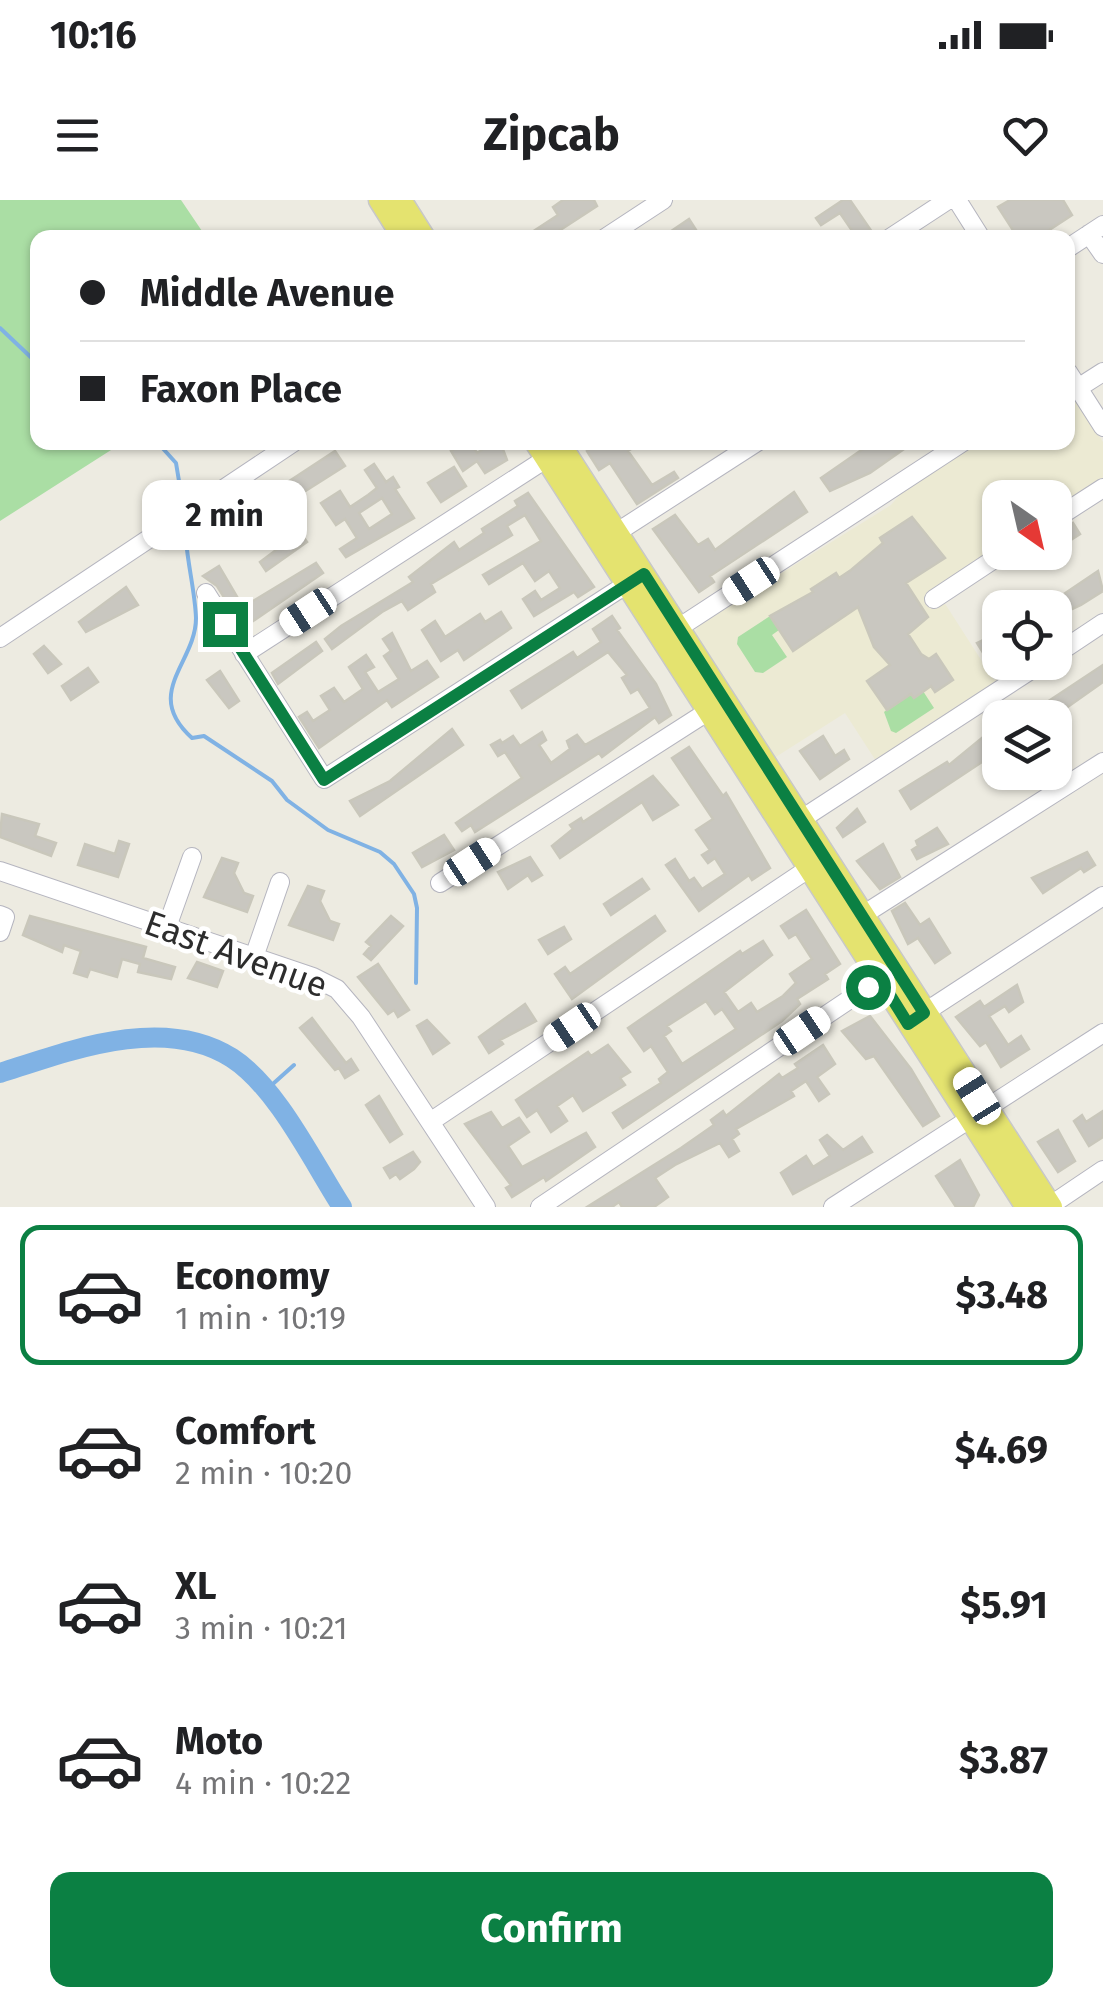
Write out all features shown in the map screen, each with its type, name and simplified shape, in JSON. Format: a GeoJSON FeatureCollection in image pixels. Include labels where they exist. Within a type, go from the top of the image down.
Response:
{"type":"FeatureCollection","features":[{"type":"Feature","properties":{"kind":"main road"},"geometry":{"type":"LineString","coordinates":[[380,200],[399,230]]}},
{"type":"Feature","properties":{"kind":"main road"},"geometry":{"type":"LineString","coordinates":[[400,200],[419,230]]}},
{"type":"Feature","properties":{"kind":"main road"},"geometry":{"type":"LineString","coordinates":[[557,450],[916,1018],[1044,1207]]}},
{"type":"Feature","properties":{"kind":"main road"},"geometry":{"type":"LineString","coordinates":[[670,634],[707,712],[793,825]]}},
{"type":"Feature","properties":{"kind":"main road"},"geometry":{"type":"LineString","coordinates":[[854,920],[880,979],[916,1018]]}},
{"type":"Feature","properties":{"kind":"street"},"geometry":{"type":"LineString","coordinates":[[617,230],[664,200]]}},
{"type":"Feature","properties":{"kind":"street"},"geometry":{"type":"LineString","coordinates":[[902,230],[948,200]]}},
{"type":"Feature","properties":{"kind":"street"},"geometry":{"type":"LineString","coordinates":[[956,200],[976,230]]}},
{"type":"Feature","properties":{"kind":"street"},"geometry":{"type":"LineString","coordinates":[[1075,243],[1096,229],[1103,254]]}},
{"type":"Feature","properties":{"kind":"street"},"geometry":{"type":"LineString","coordinates":[[1075,376],[1103,372]]}},
{"type":"Feature","properties":{"kind":"street"},"geometry":{"type":"LineString","coordinates":[[1075,385],[1103,428]]}},
{"type":"Feature","properties":{"kind":"street"},"geometry":{"type":"LineString","coordinates":[[0,638],[282,450]]}},
{"type":"Feature","properties":{"kind":"street"},"geometry":{"type":"LineString","coordinates":[[244,654],[550,450]]}},
{"type":"Feature","properties":{"kind":"street"},"geometry":{"type":"LineString","coordinates":[[609,538],[745,450]]}},
{"type":"Feature","properties":{"kind":"street"},"geometry":{"type":"LineString","coordinates":[[670,634],[952,450]]}},
{"type":"Feature","properties":{"kind":"street"},"geometry":{"type":"LineString","coordinates":[[1072,509],[1103,488]]}},
{"type":"Feature","properties":{"kind":"street"},"geometry":{"type":"LineString","coordinates":[[934,598],[982,566]]}},
{"type":"Feature","properties":{"kind":"street"},"geometry":{"type":"LineString","coordinates":[[206,593],[324,780],[636,579]]}},
{"type":"Feature","properties":{"kind":"street"},"geometry":{"type":"LineString","coordinates":[[1072,643],[1103,624]]}},
{"type":"Feature","properties":{"kind":"street"},"geometry":{"type":"LineString","coordinates":[[793,825],[1015,680]]}},
{"type":"Feature","properties":{"kind":"street"},"geometry":{"type":"LineString","coordinates":[[440,882],[707,712]]}},
{"type":"Feature","properties":{"kind":"street"},"geometry":{"type":"LineString","coordinates":[[854,920],[1103,762]]}},
{"type":"Feature","properties":{"kind":"street"},"geometry":{"type":"LineString","coordinates":[[167,927],[192,857]]}},
{"type":"Feature","properties":{"kind":"street"},"geometry":{"type":"LineString","coordinates":[[430,1122],[817,863]]}},
{"type":"Feature","properties":{"kind":"street","name":"East Avenue"},"geometry":{"type":"LineString","coordinates":[[0,871],[254,956],[337,989],[350,1000],[486,1207]]}},
{"type":"Feature","properties":{"kind":"street"},"geometry":{"type":"LineString","coordinates":[[254,956],[280,882]]}},
{"type":"Feature","properties":{"kind":"street"},"geometry":{"type":"LineString","coordinates":[[916,1018],[1103,896]]}},
{"type":"Feature","properties":{"kind":"street"},"geometry":{"type":"LineString","coordinates":[[0,916],[5,917],[0,932]]}},
{"type":"Feature","properties":{"kind":"street"},"geometry":{"type":"LineString","coordinates":[[540,1207],[880,979]]}},
{"type":"Feature","properties":{"kind":"street"},"geometry":{"type":"LineString","coordinates":[[834,1207],[1103,1033]]}},
{"type":"Feature","properties":{"kind":"street"},"geometry":{"type":"LineString","coordinates":[[1044,1207],[1103,1170]]}},
{"type":"Feature","properties":{"kind":"shaded area"},"geometry":{"type":"Polygon","coordinates":[[[1075,400],[1103,442],[1103,484],[1072,504],[1072,480],[982,480],[982,561],[930,591],[937,602],[942,599],[982,661],[982,680],[1000,681],[876,761],[845,713],[771,760],[693,635],[700,624],[891,505],[902,492],[966,450],[1075,450],[1075,400]]]}},
{"type":"Feature","properties":{"kind":"green space"},"geometry":{"type":"Polygon","coordinates":[[[0,200],[181,200],[201,230],[30,230],[30,450],[111,450],[0,521],[0,200]]]}},
{"type":"Feature","properties":{"kind":"green space"},"geometry":{"type":"Polygon","coordinates":[[[770,616],[779,630],[772,635],[787,657],[763,673],[755,672],[737,644],[738,637],[770,616]]]}},
{"type":"Feature","properties":{"kind":"green space"},"geometry":{"type":"Polygon","coordinates":[[[923,691],[934,708],[896,733],[891,731],[884,712],[904,695],[923,691]]]}},
{"type":"Feature","properties":{"kind":"building"},"geometry":{"type":"Polygon","coordinates":[[[563,200],[594,200],[597,206],[560,230],[535,230],[558,215],[553,207],[563,200]]]}},
{"type":"Feature","properties":{"kind":"building"},"geometry":{"type":"Polygon","coordinates":[[[843,200],[850,200],[871,230],[852,230],[840,213],[821,225],[816,218],[843,200]]]}},
{"type":"Feature","properties":{"kind":"building"},"geometry":{"type":"Polygon","coordinates":[[[1010,200],[1063,200],[1072,215],[1049,230],[1013,230],[998,207],[1010,200]]]}},
{"type":"Feature","properties":{"kind":"building"},"geometry":{"type":"Polygon","coordinates":[[[689,219],[696,230],[673,230],[689,219]]]}},
{"type":"Feature","properties":{"kind":"building"},"geometry":{"type":"Polygon","coordinates":[[[503,450],[507,460],[485,473],[477,461],[463,471],[451,451],[503,450]]]}},
{"type":"Feature","properties":{"kind":"building"},"geometry":{"type":"Polygon","coordinates":[[[630,450],[652,485],[674,472],[678,478],[637,504],[610,463],[599,470],[587,451],[630,450]]]}},
{"type":"Feature","properties":{"kind":"building"},"geometry":{"type":"Polygon","coordinates":[[[861,450],[903,450],[870,473],[830,491],[821,478],[861,450]]]}},
{"type":"Feature","properties":{"kind":"building"},"geometry":{"type":"Polygon","coordinates":[[[335,451],[345,466],[258,521],[250,507],[335,451]]]}},
{"type":"Feature","properties":{"kind":"building"},"geometry":{"type":"Polygon","coordinates":[[[374,464],[386,482],[393,477],[399,487],[395,489],[414,518],[346,557],[340,549],[357,538],[345,519],[336,525],[321,503],[340,491],[350,507],[368,495],[377,488],[365,470],[374,464]],[[382,498],[359,513],[369,529],[392,514],[382,498]]]}},
{"type":"Feature","properties":{"kind":"building"},"geometry":{"type":"Polygon","coordinates":[[[454,467],[466,486],[441,502],[428,483],[454,467]]]}},
{"type":"Feature","properties":{"kind":"building"},"geometry":{"type":"Polygon","coordinates":[[[794,492],[807,512],[710,576],[714,582],[699,592],[653,529],[675,515],[698,545],[708,539],[715,550],[794,492]]]}},
{"type":"Feature","properties":{"kind":"building"},"geometry":{"type":"Polygon","coordinates":[[[528,493],[594,587],[578,597],[574,592],[534,616],[523,599],[535,591],[541,600],[560,588],[549,571],[535,581],[523,563],[489,584],[483,575],[541,541],[525,515],[507,526],[512,535],[431,584],[435,592],[408,610],[402,601],[382,612],[332,649],[325,639],[341,626],[413,582],[409,577],[454,542],[459,550],[484,533],[482,529],[518,506],[515,501],[528,493]]]}},
{"type":"Feature","properties":{"kind":"building"},"geometry":{"type":"Polygon","coordinates":[[[912,517],[945,558],[906,583],[928,617],[908,634],[921,654],[929,659],[936,654],[953,680],[935,692],[931,686],[914,698],[911,694],[887,710],[867,681],[890,665],[874,647],[858,607],[793,651],[770,616],[813,592],[811,589],[836,573],[839,578],[851,570],[883,543],[880,538],[912,517]]]}},
{"type":"Feature","properties":{"kind":"building"},"geometry":{"type":"Polygon","coordinates":[[[1072,524],[1080,534],[1072,539],[1072,524]]]}},
{"type":"Feature","properties":{"kind":"building"},"geometry":{"type":"Polygon","coordinates":[[[300,532],[307,542],[266,571],[260,562],[300,532]]]}},
{"type":"Feature","properties":{"kind":"building"},"geometry":{"type":"Polygon","coordinates":[[[316,563],[323,573],[243,628],[217,586],[203,576],[219,566],[243,607],[316,563]]]}},
{"type":"Feature","properties":{"kind":"building"},"geometry":{"type":"Polygon","coordinates":[[[1098,571],[1103,591],[1072,609],[1070,590],[1098,571]]]}},
{"type":"Feature","properties":{"kind":"building"},"geometry":{"type":"Polygon","coordinates":[[[126,587],[138,605],[86,632],[79,622],[126,587]]]}},
{"type":"Feature","properties":{"kind":"building"},"geometry":{"type":"Polygon","coordinates":[[[501,612],[511,628],[464,660],[458,650],[441,661],[422,630],[435,621],[445,637],[480,614],[485,622],[501,612]]]}},
{"type":"Feature","properties":{"kind":"building"},"geometry":{"type":"Polygon","coordinates":[[[612,616],[671,715],[659,723],[655,717],[602,757],[599,753],[475,832],[471,825],[462,831],[456,823],[522,778],[505,752],[498,756],[491,745],[513,736],[520,746],[542,732],[546,740],[539,745],[551,763],[570,749],[567,741],[577,735],[585,745],[650,708],[638,689],[631,693],[622,678],[627,675],[608,652],[522,708],[511,691],[573,652],[577,658],[601,642],[593,629],[612,616]]]}},
{"type":"Feature","properties":{"kind":"building"},"geometry":{"type":"Polygon","coordinates":[[[392,633],[411,671],[427,661],[438,677],[392,707],[387,700],[319,748],[299,717],[307,712],[313,721],[330,710],[321,696],[334,688],[344,702],[363,689],[349,667],[366,655],[374,667],[365,672],[378,692],[399,679],[384,656],[391,651],[383,639],[392,633]]]}},
{"type":"Feature","properties":{"kind":"building"},"geometry":{"type":"Polygon","coordinates":[[[316,642],[322,651],[278,684],[272,673],[316,642]]]}},
{"type":"Feature","properties":{"kind":"building"},"geometry":{"type":"Polygon","coordinates":[[[44,646],[61,664],[48,673],[34,654],[44,646]]]}},
{"type":"Feature","properties":{"kind":"building"},"geometry":{"type":"Polygon","coordinates":[[[1103,665],[1103,682],[1072,704],[1072,700],[1050,700],[1103,665]]]}},
{"type":"Feature","properties":{"kind":"building"},"geometry":{"type":"Polygon","coordinates":[[[88,668],[98,682],[71,700],[62,686],[88,668]]]}},
{"type":"Feature","properties":{"kind":"building"},"geometry":{"type":"Polygon","coordinates":[[[220,671],[239,701],[229,708],[207,680],[220,671]]]}},
{"type":"Feature","properties":{"kind":"building"},"geometry":{"type":"Polygon","coordinates":[[[452,729],[463,745],[360,816],[350,801],[390,781],[452,729]]]}},
{"type":"Feature","properties":{"kind":"building"},"geometry":{"type":"Polygon","coordinates":[[[823,736],[835,756],[844,750],[849,759],[820,779],[800,751],[823,736]]]}},
{"type":"Feature","properties":{"kind":"building"},"geometry":{"type":"Polygon","coordinates":[[[982,738],[982,762],[911,809],[900,791],[947,762],[949,765],[982,738]]]}},
{"type":"Feature","properties":{"kind":"building"},"geometry":{"type":"Polygon","coordinates":[[[689,747],[723,796],[726,793],[770,868],[752,880],[749,875],[699,911],[666,865],[675,859],[689,881],[694,878],[702,889],[725,874],[715,858],[708,863],[702,855],[710,850],[696,830],[713,819],[672,758],[689,747]]]}},
{"type":"Feature","properties":{"kind":"building"},"geometry":{"type":"Polygon","coordinates":[[[653,776],[678,805],[653,820],[642,802],[560,858],[552,846],[573,829],[570,825],[581,818],[583,822],[653,776]]]}},
{"type":"Feature","properties":{"kind":"building"},"geometry":{"type":"Polygon","coordinates":[[[857,809],[865,822],[843,837],[837,828],[857,809]]]}},
{"type":"Feature","properties":{"kind":"building"},"geometry":{"type":"Polygon","coordinates":[[[2,814],[39,824],[35,836],[56,843],[51,856],[0,837],[2,814]]]}},
{"type":"Feature","properties":{"kind":"building"},"geometry":{"type":"Polygon","coordinates":[[[937,828],[948,844],[917,859],[912,850],[918,846],[916,841],[937,828]]]}},
{"type":"Feature","properties":{"kind":"building"},"geometry":{"type":"Polygon","coordinates":[[[444,835],[454,850],[422,867],[413,853],[444,835]]]}},
{"type":"Feature","properties":{"kind":"building"},"geometry":{"type":"Polygon","coordinates":[[[119,841],[129,844],[118,877],[78,865],[85,844],[115,854],[119,841]]]}},
{"type":"Feature","properties":{"kind":"building"},"geometry":{"type":"Polygon","coordinates":[[[883,844],[900,877],[880,889],[857,861],[883,844]]]}},
{"type":"Feature","properties":{"kind":"building"},"geometry":{"type":"Polygon","coordinates":[[[1087,852],[1095,865],[1084,872],[1081,868],[1043,893],[1032,878],[1087,852]]]}},
{"type":"Feature","properties":{"kind":"building"},"geometry":{"type":"Polygon","coordinates":[[[530,857],[542,875],[532,881],[528,875],[508,889],[498,872],[530,857]]]}},
{"type":"Feature","properties":{"kind":"building"},"geometry":{"type":"Polygon","coordinates":[[[222,858],[238,863],[234,873],[244,893],[253,896],[247,912],[204,897],[222,858]]]}},
{"type":"Feature","properties":{"kind":"building"},"geometry":{"type":"Polygon","coordinates":[[[642,879],[649,889],[611,915],[604,904],[642,879]]]}},
{"type":"Feature","properties":{"kind":"building"},"geometry":{"type":"Polygon","coordinates":[[[308,886],[324,891],[320,901],[330,921],[339,924],[333,940],[289,925],[308,886]]]}},
{"type":"Feature","properties":{"kind":"building"},"geometry":{"type":"Polygon","coordinates":[[[905,903],[920,925],[929,919],[950,953],[935,963],[918,938],[908,944],[892,911],[905,903]]]}},
{"type":"Feature","properties":{"kind":"building"},"geometry":{"type":"Polygon","coordinates":[[[806,910],[840,964],[825,974],[828,979],[797,999],[800,1004],[782,1021],[623,1128],[613,1113],[661,1083],[659,1079],[668,1072],[651,1046],[644,1051],[628,1028],[740,951],[742,954],[763,941],[772,955],[724,992],[738,1012],[751,1003],[757,1012],[783,996],[796,983],[790,974],[812,959],[796,934],[789,938],[781,926],[806,910]],[[706,1001],[667,1026],[671,1031],[664,1036],[682,1064],[736,1029],[722,1009],[715,1014],[706,1001]]]}},
{"type":"Feature","properties":{"kind":"building"},"geometry":{"type":"Polygon","coordinates":[[[30,916],[146,947],[143,958],[175,967],[171,979],[138,972],[140,964],[122,959],[117,977],[90,969],[87,977],[74,973],[81,951],[64,945],[62,952],[23,935],[30,916]]]}},
{"type":"Feature","properties":{"kind":"building"},"geometry":{"type":"Polygon","coordinates":[[[391,916],[403,926],[371,960],[364,954],[371,946],[366,942],[391,916]]]}},
{"type":"Feature","properties":{"kind":"building"},"geometry":{"type":"Polygon","coordinates":[[[655,916],[665,931],[572,999],[555,974],[565,967],[570,974],[655,916]]]}},
{"type":"Feature","properties":{"kind":"building"},"geometry":{"type":"Polygon","coordinates":[[[564,927],[571,939],[548,954],[539,940],[564,927]]]}},
{"type":"Feature","properties":{"kind":"building"},"geometry":{"type":"Polygon","coordinates":[[[197,962],[223,971],[217,987],[188,978],[197,962]]]}},
{"type":"Feature","properties":{"kind":"building"},"geometry":{"type":"Polygon","coordinates":[[[378,964],[409,1010],[398,1017],[394,1010],[388,1014],[358,977],[378,964]]]}},
{"type":"Feature","properties":{"kind":"building"},"geometry":{"type":"Polygon","coordinates":[[[1017,985],[1023,1002],[1009,1012],[1005,1006],[989,1016],[1008,1045],[1021,1036],[1029,1049],[1001,1067],[986,1042],[980,1046],[956,1017],[980,1001],[984,1007],[1017,985]]]}},
{"type":"Feature","properties":{"kind":"building"},"geometry":{"type":"Polygon","coordinates":[[[525,1004],[536,1021],[500,1040],[503,1044],[489,1053],[479,1037],[525,1004]]]}},
{"type":"Feature","properties":{"kind":"building"},"geometry":{"type":"Polygon","coordinates":[[[870,1016],[911,1069],[939,1116],[923,1126],[874,1056],[866,1059],[842,1031],[870,1016]]]}},
{"type":"Feature","properties":{"kind":"building"},"geometry":{"type":"Polygon","coordinates":[[[312,1018],[346,1063],[351,1059],[358,1070],[345,1078],[339,1068],[335,1070],[300,1028],[312,1018]]]}},
{"type":"Feature","properties":{"kind":"building"},"geometry":{"type":"Polygon","coordinates":[[[427,1020],[449,1043],[433,1054],[417,1026],[427,1020]]]}},
{"type":"Feature","properties":{"kind":"building"},"geometry":{"type":"Polygon","coordinates":[[[608,1045],[630,1072],[620,1078],[625,1085],[583,1111],[573,1095],[557,1106],[567,1121],[551,1132],[537,1110],[527,1117],[516,1100],[588,1052],[591,1056],[608,1045]]]}},
{"type":"Feature","properties":{"kind":"building"},"geometry":{"type":"Polygon","coordinates":[[[823,1045],[835,1064],[817,1077],[829,1094],[819,1101],[806,1081],[791,1091],[794,1096],[736,1129],[739,1134],[732,1139],[739,1151],[729,1157],[720,1143],[675,1165],[655,1178],[668,1197],[654,1207],[622,1207],[619,1202],[612,1207],[587,1207],[681,1148],[714,1125],[711,1120],[723,1111],[726,1116],[779,1074],[782,1078],[798,1068],[795,1064],[823,1045]]]}},
{"type":"Feature","properties":{"kind":"building"},"geometry":{"type":"Polygon","coordinates":[[[379,1096],[402,1134],[390,1142],[366,1105],[379,1096]]]}},
{"type":"Feature","properties":{"kind":"building"},"geometry":{"type":"Polygon","coordinates":[[[1103,1111],[1103,1137],[1089,1146],[1074,1121],[1082,1115],[1086,1122],[1103,1111]]]}},
{"type":"Feature","properties":{"kind":"building"},"geometry":{"type":"Polygon","coordinates":[[[491,1112],[502,1128],[519,1118],[529,1132],[508,1146],[522,1167],[586,1133],[595,1147],[546,1181],[544,1177],[512,1197],[506,1188],[511,1185],[465,1124],[491,1112]]]}},
{"type":"Feature","properties":{"kind":"building"},"geometry":{"type":"Polygon","coordinates":[[[1058,1130],[1075,1161],[1058,1172],[1038,1142],[1058,1130]]]}},
{"type":"Feature","properties":{"kind":"building"},"geometry":{"type":"Polygon","coordinates":[[[827,1135],[843,1150],[862,1137],[872,1152],[793,1194],[781,1173],[806,1156],[813,1167],[830,1156],[820,1140],[827,1135]]]}},
{"type":"Feature","properties":{"kind":"building"},"geometry":{"type":"Polygon","coordinates":[[[413,1152],[420,1162],[414,1169],[400,1179],[396,1174],[390,1178],[384,1168],[413,1152]]]}},
{"type":"Feature","properties":{"kind":"building"},"geometry":{"type":"Polygon","coordinates":[[[960,1160],[979,1195],[973,1207],[956,1207],[936,1176],[960,1160]]]}},
{"type":"Feature","properties":{"kind":"waterway"},"geometry":{"type":"LineString","coordinates":[[0,328],[30,356]]}},
{"type":"Feature","properties":{"kind":"waterway"},"geometry":{"type":"LineString","coordinates":[[164,450],[176,463],[181,493]]}},
{"type":"Feature","properties":{"kind":"waterway"},"geometry":{"type":"LineString","coordinates":[[186,540],[196,618],[194,634],[171,692],[178,722],[192,738],[204,736],[272,781],[287,800],[328,830],[380,852],[394,864],[414,894],[417,908],[416,983]]}},
{"type":"Feature","properties":{"kind":"waterway"},"geometry":{"type":"LineString","coordinates":[[0,1073],[116,1041],[176,1039],[205,1045],[232,1058],[264,1087],[293,1126],[342,1207]]}},
{"type":"Feature","properties":{"kind":"waterway"},"geometry":{"type":"LineString","coordinates":[[265,1091],[294,1065]]}},
{"type":"Feature","properties":{"kind":"route"},"geometry":{"type":"LineString","coordinates":[[225,624],[324,780],[644,574],[924,1013],[908,1024],[880,979],[868,987]]}}]}
